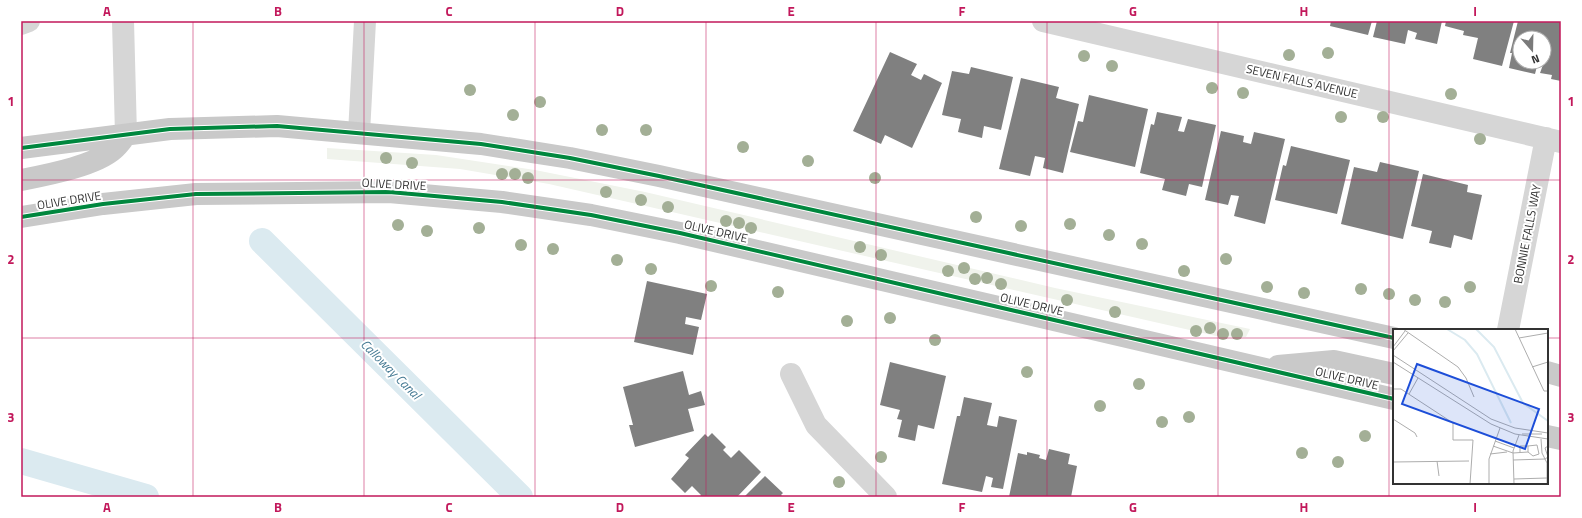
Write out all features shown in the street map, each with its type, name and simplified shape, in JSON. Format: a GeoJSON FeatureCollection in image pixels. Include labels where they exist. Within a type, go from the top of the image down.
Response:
{"type":"FeatureCollection","features":[{"type":"Feature","properties":{"kind":"main road"},"geometry":{"type":"LineString","coordinates":[[21,148],[170,129],[277,126],[482,144],[570,158],[1393,338]]}},
{"type":"Feature","properties":{"kind":"main road"},"geometry":{"type":"LineString","coordinates":[[21,180],[71,169],[103,156],[114,149],[126,135]]}},
{"type":"Feature","properties":{"kind":"main road","name":"OLIVE DRIVE"},"geometry":{"type":"LineString","coordinates":[[21,217],[103,204],[196,194],[389,192],[502,202],[591,215],[680,233],[1393,399]]}},
{"type":"Feature","properties":{"kind":"main road"},"geometry":{"type":"LineString","coordinates":[[1259,367],[1334,361],[1393,374]]}},
{"type":"Feature","properties":{"kind":"main road"},"geometry":{"type":"LineString","coordinates":[[1548,372],[1561,376]]}},
{"type":"Feature","properties":{"kind":"main road"},"geometry":{"type":"LineString","coordinates":[[1548,436],[1561,439]]}},
{"type":"Feature","properties":{"kind":"street"},"geometry":{"type":"LineString","coordinates":[[21,24],[29,21]]}},
{"type":"Feature","properties":{"kind":"street"},"geometry":{"type":"LineString","coordinates":[[123,21],[126,135]]}},
{"type":"Feature","properties":{"kind":"street"},"geometry":{"type":"LineString","coordinates":[[359,133],[365,21]]}},
{"type":"Feature","properties":{"kind":"street","name":"SEVEN FALLS AVENUE"},"geometry":{"type":"LineString","coordinates":[[1043,21],[1554,140]]}},
{"type":"Feature","properties":{"kind":"street","name":"BONNIE FALLS WAY"},"geometry":{"type":"LineString","coordinates":[[1508,329],[1554,140]]}},
{"type":"Feature","properties":{"kind":"street"},"geometry":{"type":"LineString","coordinates":[[791,374],[816,425],[886,497]]}},
{"type":"Feature","properties":{"kind":"shaded area"},"geometry":{"type":"Polygon","coordinates":[[[327,148],[436,155],[535,170],[645,192],[1055,288],[1250,329],[1246,337],[1216,336],[549,184],[460,169],[327,159],[327,148]]]}},
{"type":"Feature","properties":{"kind":"building"},"geometry":{"type":"Polygon","coordinates":[[[1331,21],[1372,21],[1368,35],[1330,26],[1331,21]]]}},
{"type":"Feature","properties":{"kind":"building"},"geometry":{"type":"Polygon","coordinates":[[[1377,21],[1442,21],[1437,44],[1415,39],[1417,33],[1408,30],[1405,44],[1373,37],[1377,21]]]}},
{"type":"Feature","properties":{"kind":"building"},"geometry":{"type":"Polygon","coordinates":[[[1446,21],[1514,21],[1502,66],[1473,59],[1478,38],[1463,35],[1464,31],[1445,26],[1446,21]]]}},
{"type":"Feature","properties":{"kind":"building"},"geometry":{"type":"Polygon","coordinates":[[[1518,21],[1561,21],[1561,81],[1551,79],[1552,75],[1540,73],[1541,70],[1552,70],[1552,30],[1516,30],[1518,21]]]}},
{"type":"Feature","properties":{"kind":"building"},"geometry":{"type":"Polygon","coordinates":[[[890,52],[917,64],[911,75],[921,80],[924,74],[942,83],[912,148],[885,135],[881,144],[853,131],[890,52]]]}},
{"type":"Feature","properties":{"kind":"building"},"geometry":{"type":"Polygon","coordinates":[[[1512,53],[1512,69],[1509,68],[1512,53]]]}},
{"type":"Feature","properties":{"kind":"building"},"geometry":{"type":"Polygon","coordinates":[[[971,67],[1013,77],[1001,130],[984,126],[982,138],[958,132],[961,119],[942,115],[952,71],[969,74],[971,67]]]}},
{"type":"Feature","properties":{"kind":"building"},"geometry":{"type":"Polygon","coordinates":[[[1518,70],[1536,70],[1535,74],[1518,70]]]}},
{"type":"Feature","properties":{"kind":"building"},"geometry":{"type":"Polygon","coordinates":[[[1021,78],[1059,87],[1056,98],[1079,104],[1063,173],[1043,168],[1045,158],[1035,156],[1030,176],[999,169],[1021,78]]]}},
{"type":"Feature","properties":{"kind":"building"},"geometry":{"type":"Polygon","coordinates":[[[1089,95],[1148,109],[1135,167],[1070,152],[1078,121],[1083,122],[1089,95]]]}},
{"type":"Feature","properties":{"kind":"building"},"geometry":{"type":"Polygon","coordinates":[[[1157,112],[1182,117],[1178,131],[1184,132],[1188,119],[1216,125],[1202,187],[1189,184],[1186,196],[1162,190],[1165,179],[1140,173],[1151,124],[1154,125],[1157,112]]]}},
{"type":"Feature","properties":{"kind":"building"},"geometry":{"type":"Polygon","coordinates":[[[1221,131],[1244,136],[1243,142],[1251,144],[1254,132],[1285,139],[1265,224],[1234,216],[1239,196],[1231,195],[1228,205],[1205,200],[1221,131]]]}},
{"type":"Feature","properties":{"kind":"building"},"geometry":{"type":"Polygon","coordinates":[[[1291,146],[1350,160],[1337,214],[1275,200],[1283,165],[1286,166],[1291,146]]]}},
{"type":"Feature","properties":{"kind":"building"},"geometry":{"type":"Polygon","coordinates":[[[1380,162],[1419,171],[1403,239],[1341,224],[1354,167],[1377,172],[1380,162]]]}},
{"type":"Feature","properties":{"kind":"building"},"geometry":{"type":"Polygon","coordinates":[[[1423,174],[1468,185],[1467,192],[1482,195],[1472,240],[1454,235],[1451,248],[1429,243],[1432,231],[1411,226],[1423,174]]]}},
{"type":"Feature","properties":{"kind":"building"},"geometry":{"type":"Polygon","coordinates":[[[647,281],[707,294],[701,320],[686,317],[685,324],[699,327],[693,355],[634,342],[647,281]]]}},
{"type":"Feature","properties":{"kind":"building"},"geometry":{"type":"Polygon","coordinates":[[[890,362],[946,376],[934,429],[918,425],[915,441],[898,437],[902,420],[897,419],[900,410],[880,405],[890,362]]]}},
{"type":"Feature","properties":{"kind":"building"},"geometry":{"type":"Polygon","coordinates":[[[683,371],[689,395],[701,391],[705,405],[688,409],[694,431],[635,447],[629,425],[633,425],[623,387],[683,371]]]}},
{"type":"Feature","properties":{"kind":"building"},"geometry":{"type":"Polygon","coordinates":[[[964,397],[992,403],[987,425],[997,427],[999,416],[1017,420],[1003,489],[991,487],[993,478],[986,476],[982,492],[942,484],[957,416],[960,416],[964,397]]]}},
{"type":"Feature","properties":{"kind":"building"},"geometry":{"type":"Polygon","coordinates":[[[712,433],[726,447],[723,450],[731,458],[739,450],[761,472],[737,497],[700,497],[701,495],[692,486],[685,493],[671,479],[689,458],[685,455],[705,434],[708,437],[712,433]]]}},
{"type":"Feature","properties":{"kind":"building"},"geometry":{"type":"Polygon","coordinates":[[[1049,449],[1070,454],[1068,464],[1077,466],[1071,497],[1009,497],[1018,453],[1027,455],[1027,452],[1040,455],[1039,458],[1046,460],[1049,449]]]}},
{"type":"Feature","properties":{"kind":"building"},"geometry":{"type":"Polygon","coordinates":[[[765,476],[783,493],[781,495],[783,497],[744,497],[765,476]]]}},
{"type":"Feature","properties":{"kind":"waterway","name":"Calloway Canal"},"geometry":{"type":"LineString","coordinates":[[262,241],[520,497]]}},
{"type":"Feature","properties":{"kind":"waterway"},"geometry":{"type":"LineString","coordinates":[[21,461],[146,497]]}},
{"type":"Feature","properties":{"kind":"cycle path"},"geometry":{"type":"LineString","coordinates":[[21,148],[170,129],[277,126],[481,144],[570,158],[659,176],[1393,338]]}},
{"type":"Feature","properties":{"kind":"cycle path"},"geometry":{"type":"LineString","coordinates":[[21,217],[103,204],[196,194],[389,192],[502,202],[591,215],[680,233],[1393,399]]}}]}
